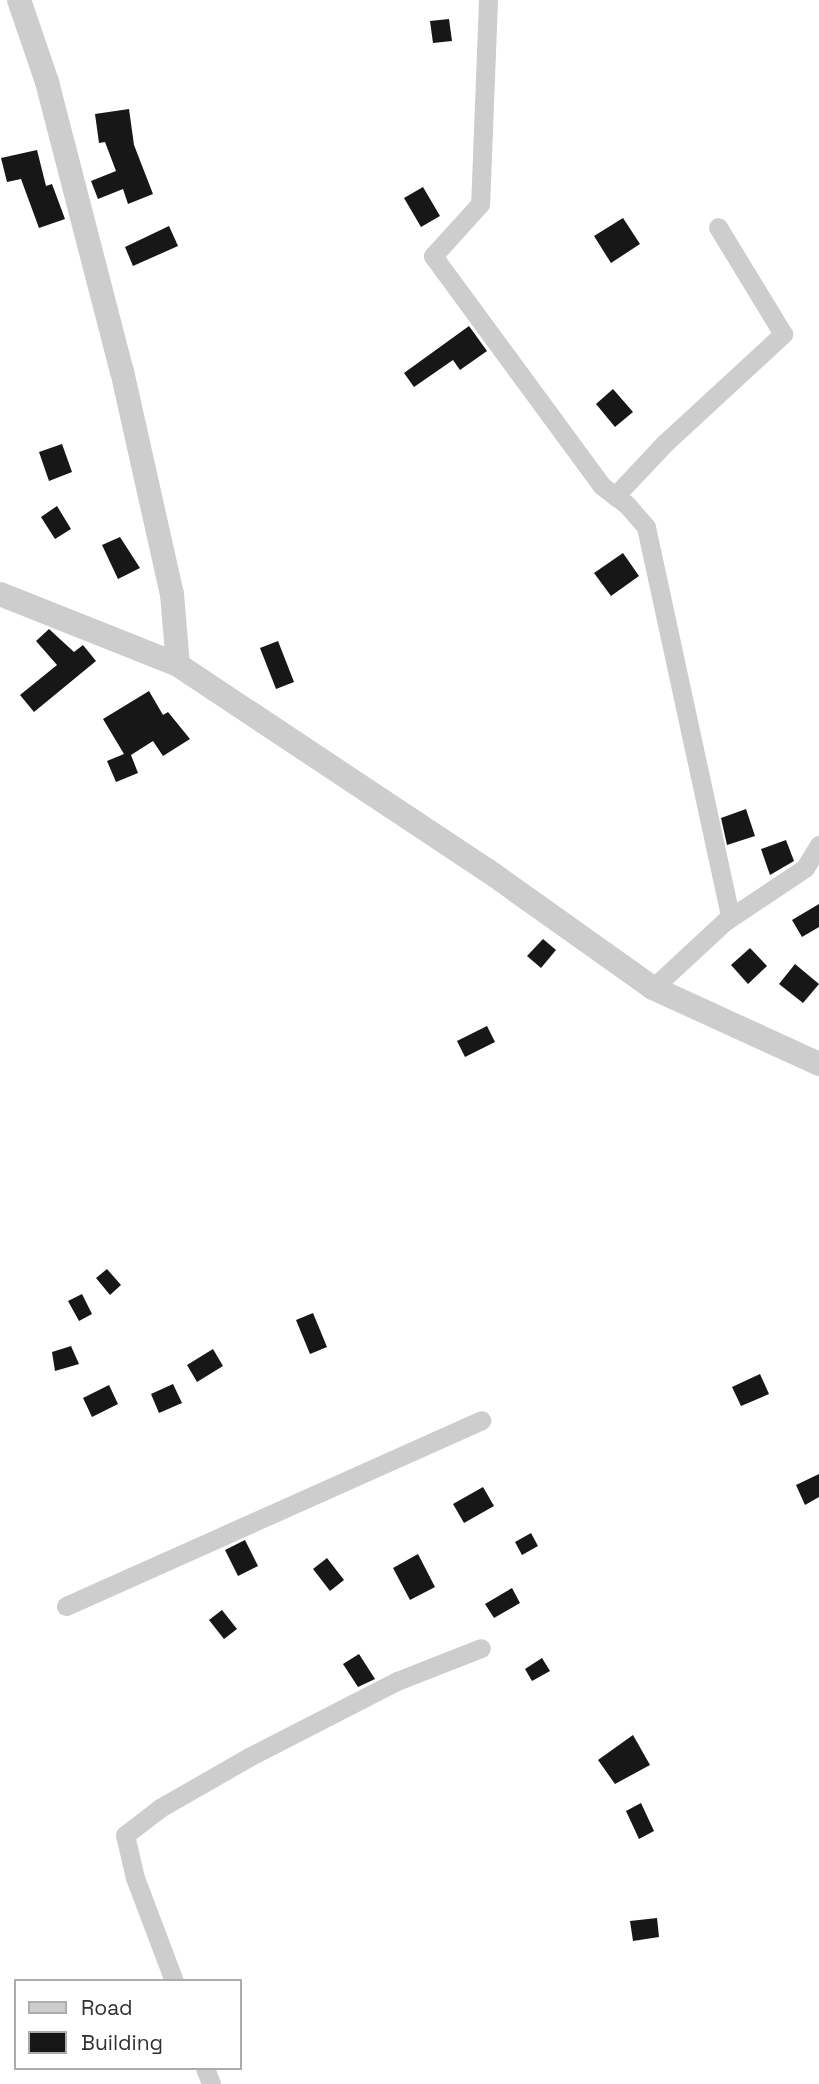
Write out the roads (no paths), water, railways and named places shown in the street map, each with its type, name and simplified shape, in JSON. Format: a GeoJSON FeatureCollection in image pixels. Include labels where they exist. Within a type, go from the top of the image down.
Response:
{"type":"FeatureCollection","features":[{"type":"Feature","properties":{"kind":"street"},"geometry":{"type":"LineString","coordinates":[[19,0],[47,82],[122,370],[172,594],[178,665]]}},
{"type":"Feature","properties":{"kind":"street"},"geometry":{"type":"LineString","coordinates":[[488,0],[480,204],[433,256],[541,408],[602,486],[646,527],[730,917]]}},
{"type":"Feature","properties":{"kind":"street"},"geometry":{"type":"LineString","coordinates":[[615,496],[665,443],[783,334],[718,227]]}},
{"type":"Feature","properties":{"kind":"street"},"geometry":{"type":"LineString","coordinates":[[0,594],[178,665],[486,870],[653,988],[819,1065]]}},
{"type":"Feature","properties":{"kind":"street"},"geometry":{"type":"LineString","coordinates":[[653,988],[730,917],[805,869],[819,845]]}},
{"type":"Feature","properties":{"kind":"street"},"geometry":{"type":"LineString","coordinates":[[66,1606],[481,1420]]}},
{"type":"Feature","properties":{"kind":"street"},"geometry":{"type":"LineString","coordinates":[[173,1979],[135,1878],[125,1835],[160,1808],[249,1757],[397,1681],[481,1647]]}}]}
